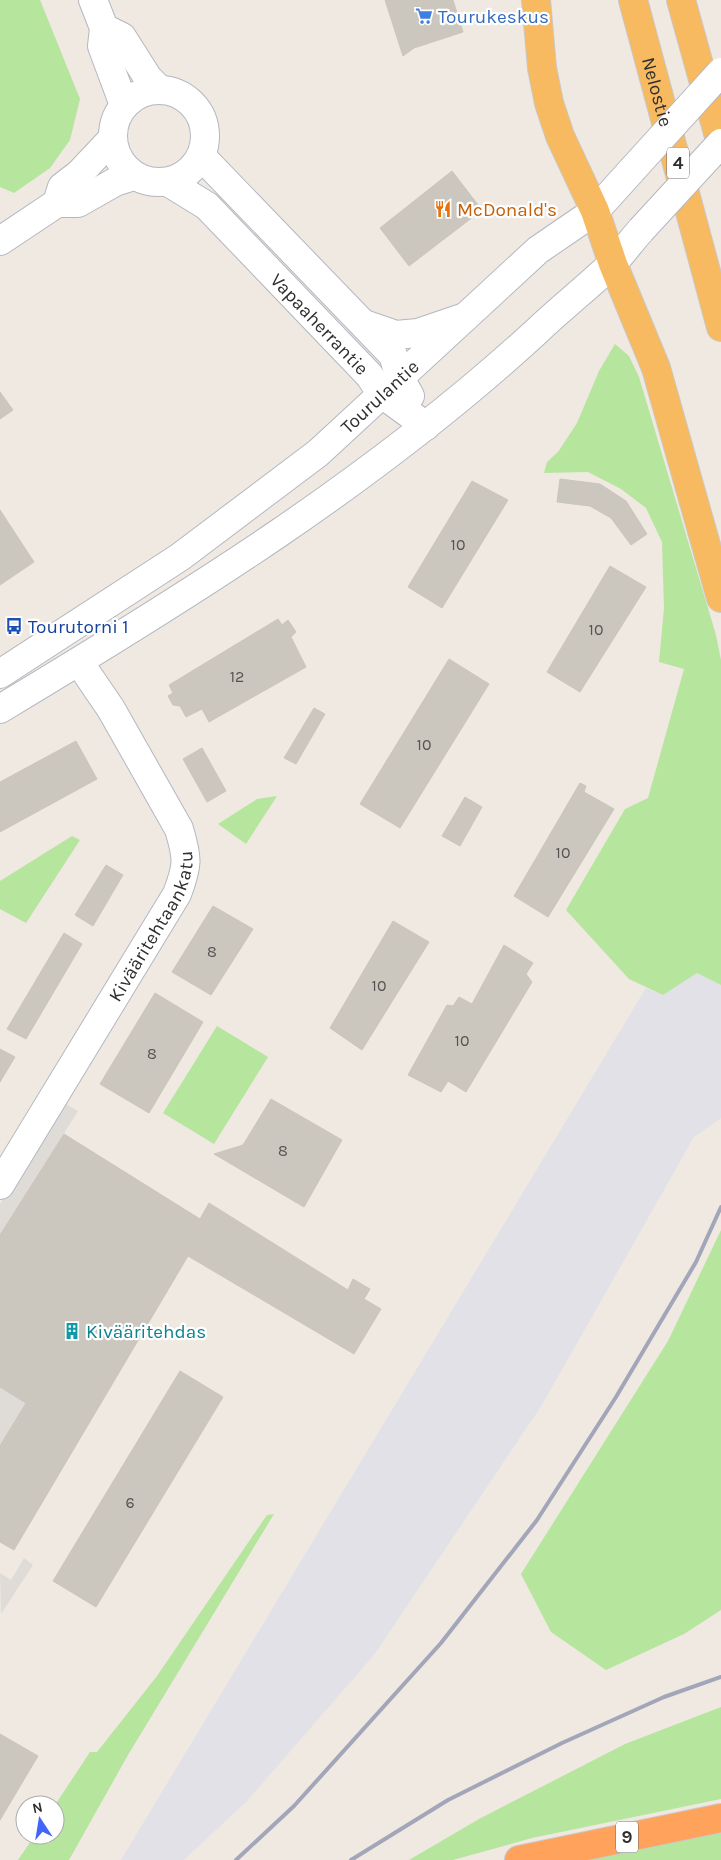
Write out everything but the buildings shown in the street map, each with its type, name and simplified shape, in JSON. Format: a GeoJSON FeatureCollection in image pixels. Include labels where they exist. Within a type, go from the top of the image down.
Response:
{"type":"FeatureCollection","features":[{"type":"Feature","properties":{"kind":"highway"},"geometry":{"type":"LineString","coordinates":[[536,0],[542,68],[549,103],[564,144],[595,210],[612,264],[656,368],[721,598]]}},
{"type":"Feature","properties":{"kind":"highway","name":"Nelostie"},"geometry":{"type":"LineString","coordinates":[[633,0],[721,328]]}},
{"type":"Feature","properties":{"kind":"highway"},"geometry":{"type":"LineString","coordinates":[[681,0],[721,144]]}},
{"type":"Feature","properties":{"kind":"highway","name":"9"},"geometry":{"type":"LineString","coordinates":[[519,1860],[721,1818]]}},
{"type":"Feature","properties":{"kind":"street"},"geometry":{"type":"LineString","coordinates":[[93,0],[104,28],[102,46],[124,105]]}},
{"type":"Feature","properties":{"kind":"street"},"geometry":{"type":"LineString","coordinates":[[104,28],[122,37],[148,78],[160,90]]}},
{"type":"Feature","properties":{"kind":"street","name":"Tourulantie"},"geometry":{"type":"LineString","coordinates":[[0,674],[180,556],[318,453],[538,250],[595,210],[721,72]]}},
{"type":"Feature","properties":{"kind":"street"},"geometry":{"type":"LineString","coordinates":[[160,90],[173,92],[185,98],[194,107],[205,130],[205,142],[201,156],[193,168],[181,177],[168,182],[153,182],[134,176],[119,160],[112,139],[114,124],[124,105],[134,97],[147,91],[160,90]]}},
{"type":"Feature","properties":{"kind":"street"},"geometry":{"type":"LineString","coordinates":[[57,202],[62,187],[79,174],[112,139]]}},
{"type":"Feature","properties":{"kind":"street"},"geometry":{"type":"LineString","coordinates":[[0,709],[79,662],[223,571],[324,504],[426,426],[499,366],[612,264],[721,144]]}},
{"type":"Feature","properties":{"kind":"street","name":"Vapaaherrantie"},"geometry":{"type":"LineString","coordinates":[[201,156],[393,355],[391,386]]}},
{"type":"Feature","properties":{"kind":"street"},"geometry":{"type":"LineString","coordinates":[[0,241],[57,202],[78,203],[114,182],[134,176]]}},
{"type":"Feature","properties":{"kind":"street","name":"Vapaaherrantie"},"geometry":{"type":"LineString","coordinates":[[168,182],[207,206],[369,375],[391,386],[426,426]]}},
{"type":"Feature","properties":{"kind":"street","name":"Vapaaherrantie"},"geometry":{"type":"LineString","coordinates":[[364,324],[396,335],[418,333],[466,317]]}},
{"type":"Feature","properties":{"kind":"street","name":"Kivääritehtaankatu"},"geometry":{"type":"LineString","coordinates":[[0,1185],[177,894],[186,872],[185,849],[179,829],[111,709],[79,662]]}},
{"type":"Feature","properties":{"kind":"shaded area"},"geometry":{"type":"Polygon","coordinates":[[[697,973],[721,985],[721,1118],[694,1137],[542,1405],[374,1655],[247,1801],[184,1860],[121,1860],[646,988],[663,995],[697,973]]]}},
{"type":"Feature","properties":{"kind":"shaded area"},"geometry":{"type":"Polygon","coordinates":[[[59,1100],[78,1111],[0,1235],[0,1204],[59,1100]]]}},
{"type":"Feature","properties":{"kind":"shaded area"},"geometry":{"type":"Polygon","coordinates":[[[0,1387],[26,1403],[0,1446],[0,1387]]]}},
{"type":"Feature","properties":{"kind":"shaded area"},"geometry":{"type":"Polygon","coordinates":[[[24,1558],[33,1565],[1,1614],[0,1573],[11,1580],[24,1558]]]}},
{"type":"Feature","properties":{"kind":"green space"},"geometry":{"type":"Polygon","coordinates":[[[0,0],[40,0],[80,99],[70,140],[50,168],[14,193],[0,187],[0,0]]]}},
{"type":"Feature","properties":{"kind":"green space"},"geometry":{"type":"Polygon","coordinates":[[[615,344],[629,356],[639,377],[716,635],[721,660],[721,985],[697,973],[663,995],[629,979],[566,910],[625,809],[648,798],[684,669],[659,662],[664,608],[662,542],[646,508],[621,489],[588,472],[544,473],[547,462],[558,452],[577,423],[599,371],[615,344]]]}},
{"type":"Feature","properties":{"kind":"green space"},"geometry":{"type":"Polygon","coordinates":[[[277,796],[246,844],[218,824],[257,799],[277,796]]]}},
{"type":"Feature","properties":{"kind":"green space"},"geometry":{"type":"Polygon","coordinates":[[[72,836],[80,840],[26,923],[0,909],[0,881],[72,836]]]}},
{"type":"Feature","properties":{"kind":"green space"},"geometry":{"type":"Polygon","coordinates":[[[217,1026],[268,1057],[214,1144],[163,1113],[217,1026]]]}},
{"type":"Feature","properties":{"kind":"green space"},"geometry":{"type":"Polygon","coordinates":[[[721,1230],[721,1610],[684,1634],[606,1670],[551,1632],[521,1574],[668,1341],[721,1230]]]}},
{"type":"Feature","properties":{"kind":"green space"},"geometry":{"type":"Polygon","coordinates":[[[274,1514],[128,1755],[69,1860],[18,1860],[28,1845],[65,1845],[65,1795],[62,1795],[90,1752],[97,1752],[157,1676],[267,1515],[274,1514]]]}},
{"type":"Feature","properties":{"kind":"green space"},"geometry":{"type":"Polygon","coordinates":[[[721,1707],[721,1799],[532,1838],[453,1860],[409,1860],[479,1819],[625,1744],[721,1707]]]}},
{"type":"Feature","properties":{"kind":"green space"},"geometry":{"type":"Polygon","coordinates":[[[721,1831],[721,1860],[567,1860],[721,1831]]]}},
{"type":"Feature","properties":{"kind":"railway"},"geometry":{"type":"LineString","coordinates":[[236,1860],[294,1806],[441,1643],[537,1520],[616,1397],[696,1262],[721,1207]]}},
{"type":"Feature","properties":{"kind":"railway"},"geometry":{"type":"LineString","coordinates":[[351,1860],[448,1800],[562,1743],[664,1697],[721,1677]]}},
{"type":"Feature","properties":{"kind":"place","name":"Tourukeskus"},"geometry":{"type":"Point","coordinates":[424,16]}},
{"type":"Feature","properties":{"kind":"place","name":"McDonald's"},"geometry":{"type":"Point","coordinates":[443,209]}},
{"type":"Feature","properties":{"kind":"place","name":"Tourutorni 1"},"geometry":{"type":"Point","coordinates":[14,626]}},
{"type":"Feature","properties":{"kind":"place","name":"Kivääritehdas"},"geometry":{"type":"Point","coordinates":[72,1331]}}]}
